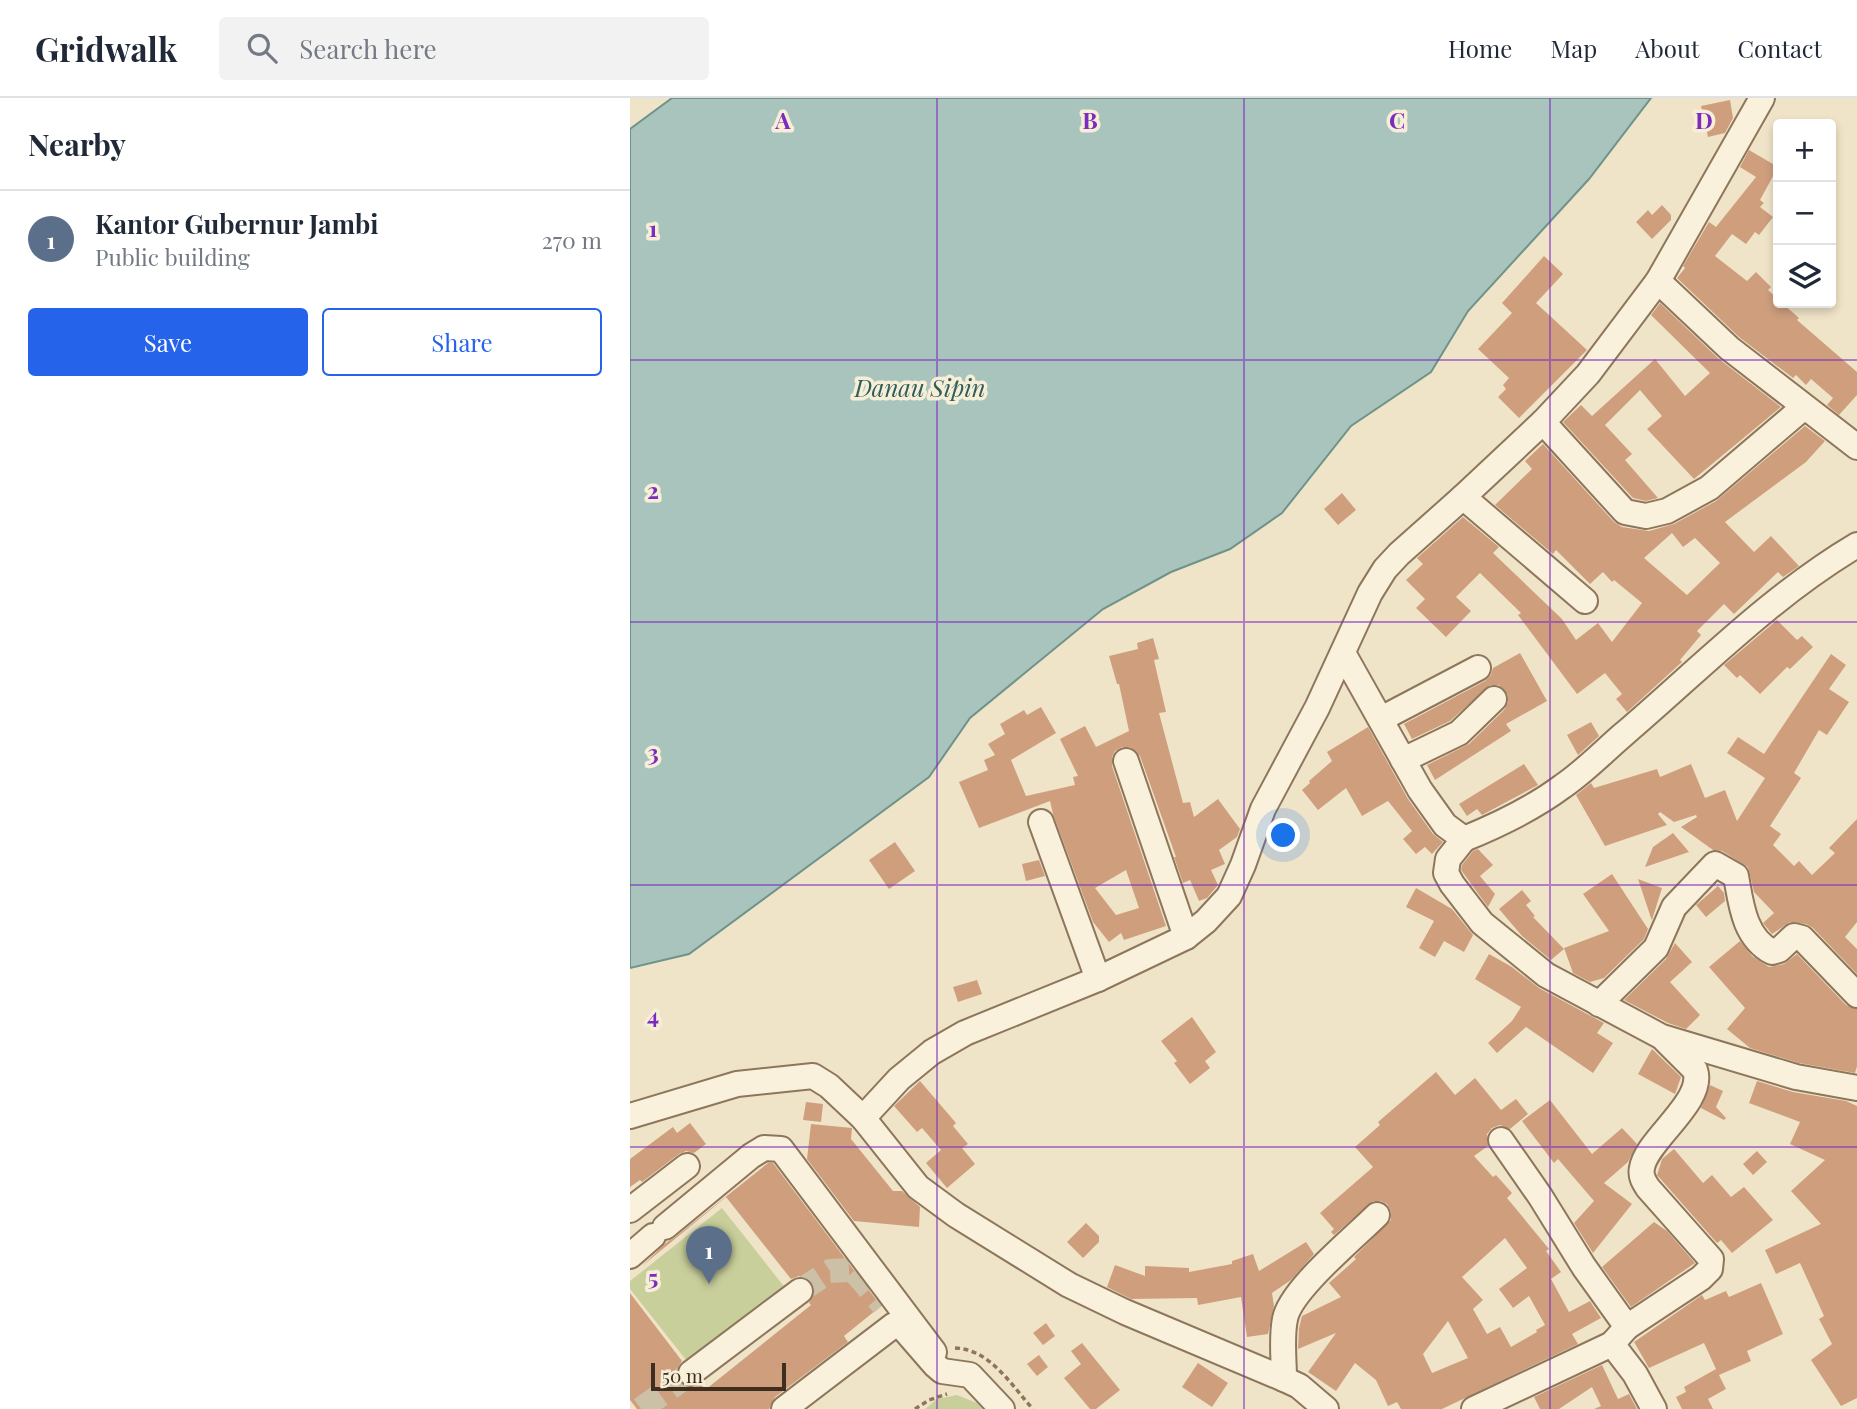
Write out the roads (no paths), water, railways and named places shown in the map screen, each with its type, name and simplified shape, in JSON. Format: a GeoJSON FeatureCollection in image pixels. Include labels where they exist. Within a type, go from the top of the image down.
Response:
{"type":"FeatureCollection","features":[{"type":"Feature","properties":{"kind":"street"},"geometry":{"type":"LineString","coordinates":[[863,1118],[899,1079],[932,1052],[965,1032],[1098,979],[1186,937],[1229,897],[1263,809],[1317,708],[1370,593],[1385,569],[1543,422],[1588,374],[1658,281],[1762,98]]}},
{"type":"Feature","properties":{"kind":"street"},"geometry":{"type":"LineString","coordinates":[[1658,281],[1729,348],[1857,447]]}},
{"type":"Feature","properties":{"kind":"street"},"geometry":{"type":"LineString","coordinates":[[1543,422],[1625,512],[1646,516],[1667,511],[1709,488],[1804,407]]}},
{"type":"Feature","properties":{"kind":"street"},"geometry":{"type":"LineString","coordinates":[[1463,497],[1584,601]]}},
{"type":"Feature","properties":{"kind":"street"},"geometry":{"type":"LineString","coordinates":[[1857,545],[1807,577],[1723,646],[1563,786],[1503,821],[1464,839],[1448,859],[1446,873],[1482,923],[1546,975],[1662,1037],[1796,1077],[1857,1088]]}},
{"type":"Feature","properties":{"kind":"street"},"geometry":{"type":"LineString","coordinates":[[1343,653],[1420,790],[1445,825],[1464,839]]}},
{"type":"Feature","properties":{"kind":"street"},"geometry":{"type":"LineString","coordinates":[[1381,719],[1479,667]]}},
{"type":"Feature","properties":{"kind":"street"},"geometry":{"type":"LineString","coordinates":[[1403,760],[1459,733],[1494,699]]}},
{"type":"Feature","properties":{"kind":"street"},"geometry":{"type":"LineString","coordinates":[[1126,761],[1186,937]]}},
{"type":"Feature","properties":{"kind":"street"},"geometry":{"type":"LineString","coordinates":[[1041,822],[1098,979]]}},
{"type":"Feature","properties":{"kind":"street"},"geometry":{"type":"LineString","coordinates":[[1599,1004],[1657,948],[1674,907],[1716,864],[1736,876],[1745,920],[1760,943],[1772,952],[1779,950],[1794,936],[1802,938],[1857,995]]}},
{"type":"Feature","properties":{"kind":"street"},"geometry":{"type":"LineString","coordinates":[[1475,1409],[1620,1336],[1710,1269],[1711,1259],[1648,1188],[1642,1177],[1642,1165],[1680,1113],[1695,1087],[1697,1076],[1695,1070],[1662,1037]]}},
{"type":"Feature","properties":{"kind":"street"},"geometry":{"type":"LineString","coordinates":[[630,1116],[737,1084],[813,1076],[829,1086],[863,1118],[918,1187],[956,1215],[1069,1285],[1125,1312],[1299,1386],[1326,1409]]}},
{"type":"Feature","properties":{"kind":"street"},"geometry":{"type":"LineString","coordinates":[[1501,1140],[1584,1267],[1654,1409]]}},
{"type":"Feature","properties":{"kind":"street"},"geometry":{"type":"LineString","coordinates":[[630,1256],[751,1156],[764,1147],[781,1149],[934,1352]]}},
{"type":"Feature","properties":{"kind":"street"},"geometry":{"type":"LineString","coordinates":[[630,1210],[687,1166]]}},
{"type":"Feature","properties":{"kind":"street"},"geometry":{"type":"LineString","coordinates":[[1284,1379],[1284,1321],[1292,1302],[1318,1272],[1377,1215]]}},
{"type":"Feature","properties":{"kind":"street"},"geometry":{"type":"LineString","coordinates":[[691,1373],[800,1291]]}},
{"type":"Feature","properties":{"kind":"street"},"geometry":{"type":"LineString","coordinates":[[883,1305],[935,1365],[942,1371],[970,1375],[1002,1409]]}},
{"type":"Feature","properties":{"kind":"street"},"geometry":{"type":"LineString","coordinates":[[785,1409],[885,1331],[894,1325],[902,1327]]}},
{"type":"Feature","properties":{"kind":"water","name":"Danau Sipin"},"geometry":{"type":"Polygon","coordinates":[[[672,98],[1651,98],[1589,179],[1468,311],[1431,372],[1351,426],[1282,513],[1230,549],[1171,572],[1103,609],[970,718],[929,777],[689,954],[630,968],[630,129],[672,98]]]}},
{"type":"Feature","properties":{"kind":"tunnel"},"geometry":{"type":"LineString","coordinates":[[800,1291],[830,1271],[849,1270]]}},
{"type":"Feature","properties":{"kind":"tunnel"},"geometry":{"type":"LineString","coordinates":[[854,1271],[883,1305]]}},
{"type":"Feature","properties":{"kind":"tunnel"},"geometry":{"type":"LineString","coordinates":[[641,1409],[691,1373]]}},
{"type":"Feature","properties":{"kind":"place","name":"Kantor Gubernur Jambi"},"geometry":{"type":"Point","coordinates":[709,1284]}}]}
